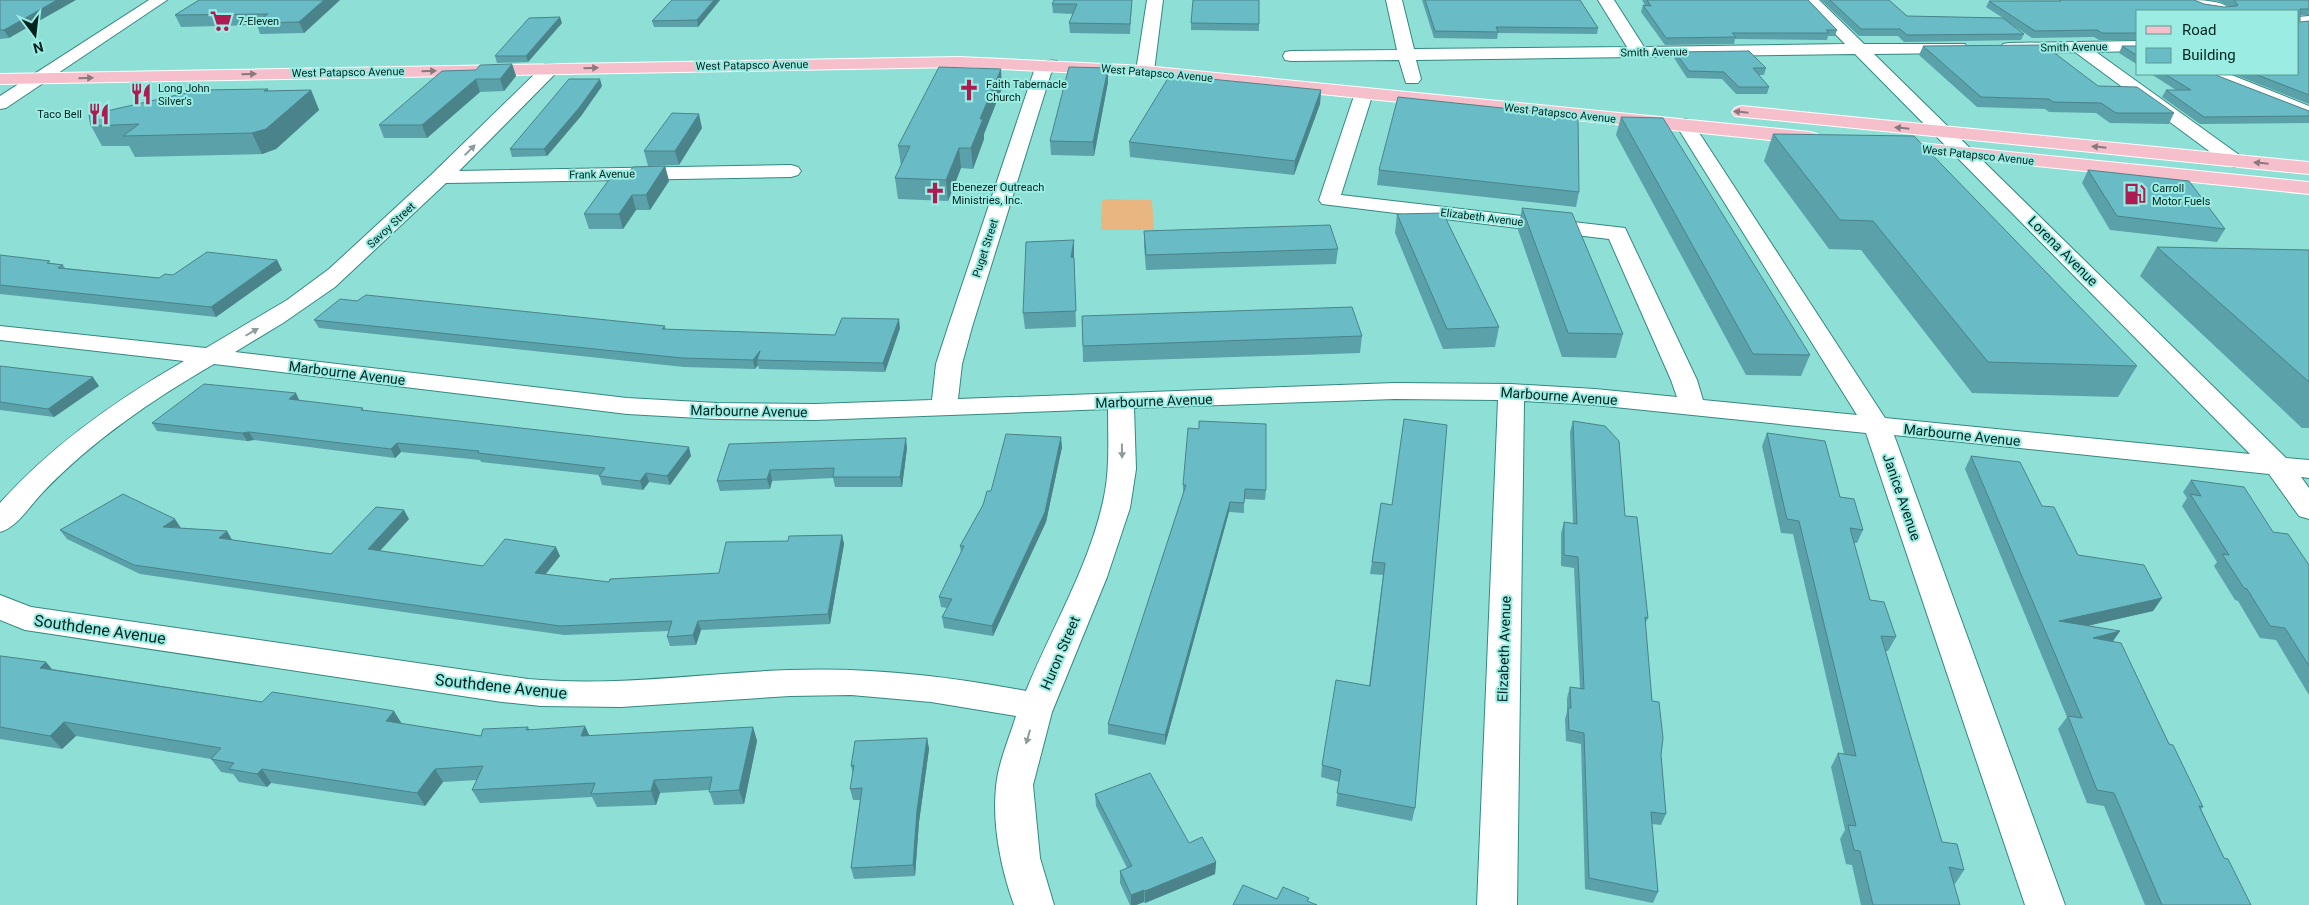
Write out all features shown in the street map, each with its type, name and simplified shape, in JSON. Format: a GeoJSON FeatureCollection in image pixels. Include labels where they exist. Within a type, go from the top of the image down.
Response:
{"type":"FeatureCollection","features":[{"type":"Feature","properties":{"kind":"main road"},"geometry":{"type":"LineString","coordinates":[[935,46],[982,46]]}},
{"type":"Feature","properties":{"kind":"main road","name":"West Patapsco Avenue"},"geometry":{"type":"LineString","coordinates":[[1128,53],[1146,63],[1167,56]]}},
{"type":"Feature","properties":{"kind":"main road","name":"West Patapsco Avenue"},"geometry":{"type":"LineString","coordinates":[[0,80],[37,70],[553,57],[875,62],[1053,54],[1146,63],[1364,93],[1831,140]]}},
{"type":"Feature","properties":{"kind":"main road"},"geometry":{"type":"LineString","coordinates":[[64,61],[93,61]]}},
{"type":"Feature","properties":{"kind":"main road"},"geometry":{"type":"LineString","coordinates":[[1275,66],[1344,73]]}},
{"type":"Feature","properties":{"kind":"main road"},"geometry":{"type":"LineString","coordinates":[[1393,78],[1432,81]]}},
{"type":"Feature","properties":{"kind":"main road","name":"West Patapsco Avenue"},"geometry":{"type":"LineString","coordinates":[[1728,110],[2309,168]]}},
{"type":"Feature","properties":{"kind":"main road","name":"West Patapsco Avenue"},"geometry":{"type":"LineString","coordinates":[[1870,144],[2309,188]]}},
{"type":"Feature","properties":{"kind":"street"},"geometry":{"type":"LineString","coordinates":[[0,104],[37,70],[64,61],[159,0]]}},
{"type":"Feature","properties":{"kind":"street"},"geometry":{"type":"LineString","coordinates":[[1146,63],[1155,0]]}},
{"type":"Feature","properties":{"kind":"street"},"geometry":{"type":"LineString","coordinates":[[1394,0],[1412,79]]}},
{"type":"Feature","properties":{"kind":"street"},"geometry":{"type":"LineString","coordinates":[[1606,0],[1639,52]]}},
{"type":"Feature","properties":{"kind":"street","name":"Lorena Avenue"},"geometry":{"type":"LineString","coordinates":[[1810,0],[1945,132],[2278,466],[2309,509]]}},
{"type":"Feature","properties":{"kind":"street"},"geometry":{"type":"LineString","coordinates":[[2194,0],[2223,10]]}},
{"type":"Feature","properties":{"kind":"street","name":"Smith Avenue"},"geometry":{"type":"LineString","coordinates":[[1291,56],[2136,46]]}},
{"type":"Feature","properties":{"kind":"street"},"geometry":{"type":"LineString","coordinates":[[2079,47],[2235,161]]}},
{"type":"Feature","properties":{"kind":"street","name":"Puget Street"},"geometry":{"type":"LineString","coordinates":[[944,408],[949,364],[960,327],[1043,72],[1053,54]]}},
{"type":"Feature","properties":{"kind":"street","name":"Savoy Street"},"geometry":{"type":"LineString","coordinates":[[210,356],[282,314],[345,268],[442,177],[553,57]]}},
{"type":"Feature","properties":{"kind":"street"},"geometry":{"type":"LineString","coordinates":[[2216,75],[2309,113]]}},
{"type":"Feature","properties":{"kind":"street","name":"Elizabeth Avenue"},"geometry":{"type":"LineString","coordinates":[[1364,93],[1329,200],[1617,233],[1684,380],[1693,408]]}},
{"type":"Feature","properties":{"kind":"street","name":"Janice Avenue"},"geometry":{"type":"LineString","coordinates":[[1685,125],[1877,426],[2045,905]]}},
{"type":"Feature","properties":{"kind":"street","name":"Frank Avenue"},"geometry":{"type":"LineString","coordinates":[[442,177],[791,171]]}},
{"type":"Feature","properties":{"kind":"street","name":"Marbourne Avenue"},"geometry":{"type":"LineString","coordinates":[[0,334],[210,356],[627,406],[717,411],[814,412],[1395,391],[1512,392],[1595,397],[2309,469]]}},
{"type":"Feature","properties":{"kind":"street"},"geometry":{"type":"LineString","coordinates":[[0,522],[24,493],[101,425],[150,392],[210,356]]}},
{"type":"Feature","properties":{"kind":"street","name":"Elizabeth Avenue"},"geometry":{"type":"LineString","coordinates":[[1496,905],[1512,392]]}},
{"type":"Feature","properties":{"kind":"street","name":"Huron Street"},"geometry":{"type":"LineString","coordinates":[[1034,905],[1024,881],[1016,834],[1014,784],[1037,706],[1101,558],[1116,506],[1122,466],[1121,402]]}},
{"type":"Feature","properties":{"kind":"street","name":"Southdene Avenue"},"geometry":{"type":"LineString","coordinates":[[0,606],[25,618],[492,687],[554,694],[620,694],[822,682],[906,684],[964,692],[1037,706]]}},
{"type":"Feature","properties":{"kind":"shaded area"},"geometry":{"type":"Polygon","coordinates":[[[1107,199],[1152,200],[1154,230],[1104,230],[1101,228],[1102,201],[1107,199]]]}},
{"type":"Feature","properties":{"kind":"building"},"geometry":{"type":"Polygon","coordinates":[[[0,0],[57,0],[4,30],[0,30],[0,0]]]}},
{"type":"Feature","properties":{"kind":"building"},"geometry":{"type":"Polygon","coordinates":[[[199,0],[324,0],[299,22],[255,23],[268,14],[175,15],[199,0]]]}},
{"type":"Feature","properties":{"kind":"building"},"geometry":{"type":"Polygon","coordinates":[[[672,0],[714,0],[697,20],[652,21],[672,0]]]}},
{"type":"Feature","properties":{"kind":"building"},"geometry":{"type":"Polygon","coordinates":[[[1054,0],[1132,0],[1130,24],[1069,23],[1077,4],[1052,4],[1054,0]]]}},
{"type":"Feature","properties":{"kind":"building"},"geometry":{"type":"Polygon","coordinates":[[[1193,0],[1259,0],[1259,24],[1191,23],[1193,0]]]}},
{"type":"Feature","properties":{"kind":"building"},"geometry":{"type":"Polygon","coordinates":[[[1425,0],[1580,0],[1598,28],[1496,27],[1498,32],[1435,31],[1425,0]]]}},
{"type":"Feature","properties":{"kind":"building"},"geometry":{"type":"Polygon","coordinates":[[[1647,0],[1808,0],[1837,30],[1826,30],[1829,33],[1732,33],[1736,37],[1666,38],[1643,5],[1651,6],[1647,0]]]}},
{"type":"Feature","properties":{"kind":"building"},"geometry":{"type":"Polygon","coordinates":[[[1830,0],[1889,0],[1907,16],[2003,18],[2024,34],[1907,35],[1900,29],[1861,29],[1830,0]]]}},
{"type":"Feature","properties":{"kind":"building"},"geometry":{"type":"Polygon","coordinates":[[[2194,0],[2204,4],[2224,7],[2237,6],[2234,0],[2309,0],[2309,9],[2300,9],[2300,22],[2309,21],[2309,95],[2258,75],[2299,75],[2299,10],[2136,10],[2136,33],[2102,33],[2097,30],[2035,31],[1989,1],[2194,0]]]}},
{"type":"Feature","properties":{"kind":"building"},"geometry":{"type":"Polygon","coordinates":[[[560,17],[526,56],[495,56],[529,18],[560,17]]]}},
{"type":"Feature","properties":{"kind":"building"},"geometry":{"type":"Polygon","coordinates":[[[2044,45],[2098,86],[2137,87],[2174,113],[2116,113],[2101,103],[1981,97],[1923,46],[2044,45]]]}},
{"type":"Feature","properties":{"kind":"building"},"geometry":{"type":"Polygon","coordinates":[[[2122,46],[2136,46],[2136,55],[2122,46]]]}},
{"type":"Feature","properties":{"kind":"building"},"geometry":{"type":"Polygon","coordinates":[[[1749,51],[1766,68],[1753,68],[1769,87],[1739,87],[1724,72],[1689,71],[1675,52],[1749,51]]]}},
{"type":"Feature","properties":{"kind":"building"},"geometry":{"type":"Polygon","coordinates":[[[512,64],[500,79],[476,79],[422,125],[379,125],[442,71],[476,70],[480,65],[512,64]]]}},
{"type":"Feature","properties":{"kind":"building"},"geometry":{"type":"Polygon","coordinates":[[[939,67],[1001,69],[980,119],[983,119],[971,148],[959,148],[946,180],[895,178],[910,146],[898,146],[939,67]]]}},
{"type":"Feature","properties":{"kind":"building"},"geometry":{"type":"Polygon","coordinates":[[[1069,67],[1108,68],[1093,142],[1050,141],[1069,67]]]}},
{"type":"Feature","properties":{"kind":"building"},"geometry":{"type":"Polygon","coordinates":[[[1170,75],[1321,90],[1295,161],[1129,142],[1170,75]]]}},
{"type":"Feature","properties":{"kind":"building"},"geometry":{"type":"Polygon","coordinates":[[[2167,75],[2216,75],[2309,111],[2309,116],[2204,117],[2166,90],[2191,90],[2167,75]]]}},
{"type":"Feature","properties":{"kind":"building"},"geometry":{"type":"Polygon","coordinates":[[[569,79],[600,79],[579,108],[544,149],[510,149],[569,79]]]}},
{"type":"Feature","properties":{"kind":"building"},"geometry":{"type":"Polygon","coordinates":[[[268,89],[264,91],[311,90],[266,129],[252,133],[123,136],[139,124],[91,126],[89,115],[199,90],[268,89]]]}},
{"type":"Feature","properties":{"kind":"building"},"geometry":{"type":"Polygon","coordinates":[[[1398,97],[1578,116],[1579,192],[1379,170],[1398,97]]]}},
{"type":"Feature","properties":{"kind":"building"},"geometry":{"type":"Polygon","coordinates":[[[672,113],[699,114],[675,151],[644,151],[672,113]]]}},
{"type":"Feature","properties":{"kind":"building"},"geometry":{"type":"Polygon","coordinates":[[[1621,117],[1663,118],[1810,355],[1753,354],[1621,117]]]}},
{"type":"Feature","properties":{"kind":"building"},"geometry":{"type":"Polygon","coordinates":[[[1773,134],[1914,136],[2137,366],[1988,362],[1873,221],[1840,220],[1773,134]]]}},
{"type":"Feature","properties":{"kind":"building"},"geometry":{"type":"Polygon","coordinates":[[[665,166],[646,195],[632,195],[619,214],[584,214],[608,181],[614,176],[626,176],[633,167],[665,166]]]}},
{"type":"Feature","properties":{"kind":"building"},"geometry":{"type":"Polygon","coordinates":[[[2088,170],[2189,181],[2225,229],[2117,216],[2088,170]]]}},
{"type":"Feature","properties":{"kind":"building"},"geometry":{"type":"Polygon","coordinates":[[[1522,208],[1572,213],[1623,334],[1568,333],[1522,208]]]}},
{"type":"Feature","properties":{"kind":"building"},"geometry":{"type":"Polygon","coordinates":[[[1443,213],[1499,327],[1447,329],[1397,214],[1443,213]]]}},
{"type":"Feature","properties":{"kind":"building"},"geometry":{"type":"Polygon","coordinates":[[[1330,225],[1338,249],[1146,255],[1144,231],[1330,225]]]}},
{"type":"Feature","properties":{"kind":"building"},"geometry":{"type":"Polygon","coordinates":[[[1074,240],[1071,257],[1074,258],[1076,311],[1023,313],[1026,242],[1074,240]]]}},
{"type":"Feature","properties":{"kind":"building"},"geometry":{"type":"Polygon","coordinates":[[[2157,247],[2309,250],[2309,382],[2157,247]]]}},
{"type":"Feature","properties":{"kind":"building"},"geometry":{"type":"Polygon","coordinates":[[[207,252],[277,260],[211,307],[0,285],[0,255],[50,261],[47,263],[63,265],[58,268],[159,278],[165,274],[173,275],[207,252]]]}},
{"type":"Feature","properties":{"kind":"building"},"geometry":{"type":"Polygon","coordinates":[[[366,295],[665,326],[662,329],[835,335],[842,318],[899,319],[883,363],[757,360],[760,351],[753,360],[682,358],[314,320],[340,299],[357,301],[366,295]]]}},
{"type":"Feature","properties":{"kind":"building"},"geometry":{"type":"Polygon","coordinates":[[[1352,307],[1362,336],[1083,346],[1082,316],[1352,307]]]}},
{"type":"Feature","properties":{"kind":"building"},"geometry":{"type":"Polygon","coordinates":[[[0,366],[93,377],[48,409],[0,402],[0,366]]]}},
{"type":"Feature","properties":{"kind":"building"},"geometry":{"type":"Polygon","coordinates":[[[204,384],[296,393],[289,399],[363,408],[361,410],[689,447],[667,476],[646,473],[640,481],[599,476],[605,468],[478,453],[479,451],[397,443],[391,449],[249,432],[242,433],[152,423],[204,384]]]}},
{"type":"Feature","properties":{"kind":"building"},"geometry":{"type":"Polygon","coordinates":[[[1404,419],[1447,425],[1415,808],[1337,793],[1341,770],[1322,765],[1336,680],[1370,686],[1385,563],[1372,562],[1381,503],[1392,505],[1404,419]]]}},
{"type":"Feature","properties":{"kind":"building"},"geometry":{"type":"Polygon","coordinates":[[[1199,421],[1266,424],[1266,490],[1245,489],[1244,503],[1230,502],[1165,735],[1108,724],[1186,485],[1183,485],[1188,428],[1199,429],[1199,421]]]}},
{"type":"Feature","properties":{"kind":"building"},"geometry":{"type":"Polygon","coordinates":[[[1573,421],[1605,426],[1619,441],[1625,516],[1637,517],[1648,618],[1645,617],[1652,701],[1659,702],[1663,738],[1661,755],[1666,814],[1651,812],[1658,892],[1589,878],[1584,733],[1569,730],[1568,708],[1571,708],[1570,687],[1584,689],[1578,557],[1564,555],[1564,522],[1577,524],[1573,421]]]}},
{"type":"Feature","properties":{"kind":"building"},"geometry":{"type":"Polygon","coordinates":[[[1767,433],[1825,441],[1840,497],[1854,499],[1863,530],[1850,528],[1870,600],[1884,602],[1896,637],[1881,636],[1942,842],[1957,844],[1964,870],[1949,867],[1960,905],[1873,905],[1860,851],[1854,850],[1848,825],[1856,826],[1838,753],[1856,756],[1799,521],[1787,519],[1767,433]]]}},
{"type":"Feature","properties":{"kind":"building"},"geometry":{"type":"Polygon","coordinates":[[[1006,434],[1061,437],[1045,512],[992,626],[942,617],[952,599],[939,597],[964,546],[960,546],[983,505],[987,491],[991,491],[1006,434]]]}},
{"type":"Feature","properties":{"kind":"building"},"geometry":{"type":"Polygon","coordinates":[[[906,438],[900,477],[833,477],[834,468],[770,470],[767,479],[717,481],[729,444],[906,438]]]}},
{"type":"Feature","properties":{"kind":"building"},"geometry":{"type":"Polygon","coordinates":[[[1971,456],[2020,462],[2042,506],[2054,507],[2078,555],[2144,565],[2162,598],[2059,621],[2120,631],[2093,638],[2121,643],[2169,744],[2173,745],[2203,807],[2199,806],[2224,858],[2228,859],[2251,905],[2162,905],[2114,793],[2097,790],[2068,716],[2082,718],[1971,456]]]}},
{"type":"Feature","properties":{"kind":"building"},"geometry":{"type":"Polygon","coordinates":[[[2191,480],[2244,487],[2273,532],[2288,534],[2309,565],[2309,666],[2285,628],[2270,626],[2222,554],[2229,555],[2190,494],[2201,496],[2191,480]]]}},
{"type":"Feature","properties":{"kind":"building"},"geometry":{"type":"Polygon","coordinates":[[[123,494],[175,519],[163,527],[227,531],[219,538],[331,554],[376,507],[404,510],[368,549],[483,566],[505,539],[556,547],[535,573],[609,582],[610,579],[719,573],[726,542],[788,541],[789,536],[842,535],[828,614],[698,621],[693,635],[667,637],[672,621],[560,626],[134,565],[60,530],[123,494]]]}},
{"type":"Feature","properties":{"kind":"building"},"geometry":{"type":"Polygon","coordinates":[[[0,656],[46,662],[40,668],[262,702],[272,692],[370,707],[394,711],[386,721],[481,736],[483,729],[528,727],[526,730],[585,726],[581,736],[753,727],[739,790],[709,792],[712,777],[654,780],[651,791],[591,794],[595,783],[472,790],[483,766],[435,769],[417,793],[262,769],[257,774],[229,769],[234,763],[211,759],[221,748],[64,722],[50,736],[0,727],[0,656]]]}},
{"type":"Feature","properties":{"kind":"building"},"geometry":{"type":"Polygon","coordinates":[[[927,738],[917,811],[913,865],[851,868],[862,788],[850,789],[855,741],[927,738]]]}},
{"type":"Feature","properties":{"kind":"building"},"geometry":{"type":"Polygon","coordinates":[[[1150,773],[1189,843],[1202,837],[1216,862],[1131,895],[1120,871],[1132,866],[1095,794],[1150,773]]]}},
{"type":"Feature","properties":{"kind":"building"},"geometry":{"type":"Polygon","coordinates":[[[1243,885],[1277,899],[1283,887],[1309,898],[1307,901],[1317,905],[1233,905],[1243,885]]]}},
{"type":"Feature","properties":{"kind":"place","name":"7-Eleven"},"geometry":{"type":"Point","coordinates":[221,21]}},
{"type":"Feature","properties":{"kind":"place","name":"Faith Tabernacle Church"},"geometry":{"type":"Point","coordinates":[969,90]}},
{"type":"Feature","properties":{"kind":"place","name":"Long John Silver's"},"geometry":{"type":"Point","coordinates":[141,94]}},
{"type":"Feature","properties":{"kind":"place","name":"Taco Bell"},"geometry":{"type":"Point","coordinates":[99,114]}},
{"type":"Feature","properties":{"kind":"place","name":"Ebenezer Outreach Ministries, Inc."},"geometry":{"type":"Point","coordinates":[935,193]}},
{"type":"Feature","properties":{"kind":"place","name":"Carroll Motor Fuels"},"geometry":{"type":"Point","coordinates":[2135,194]}}]}
